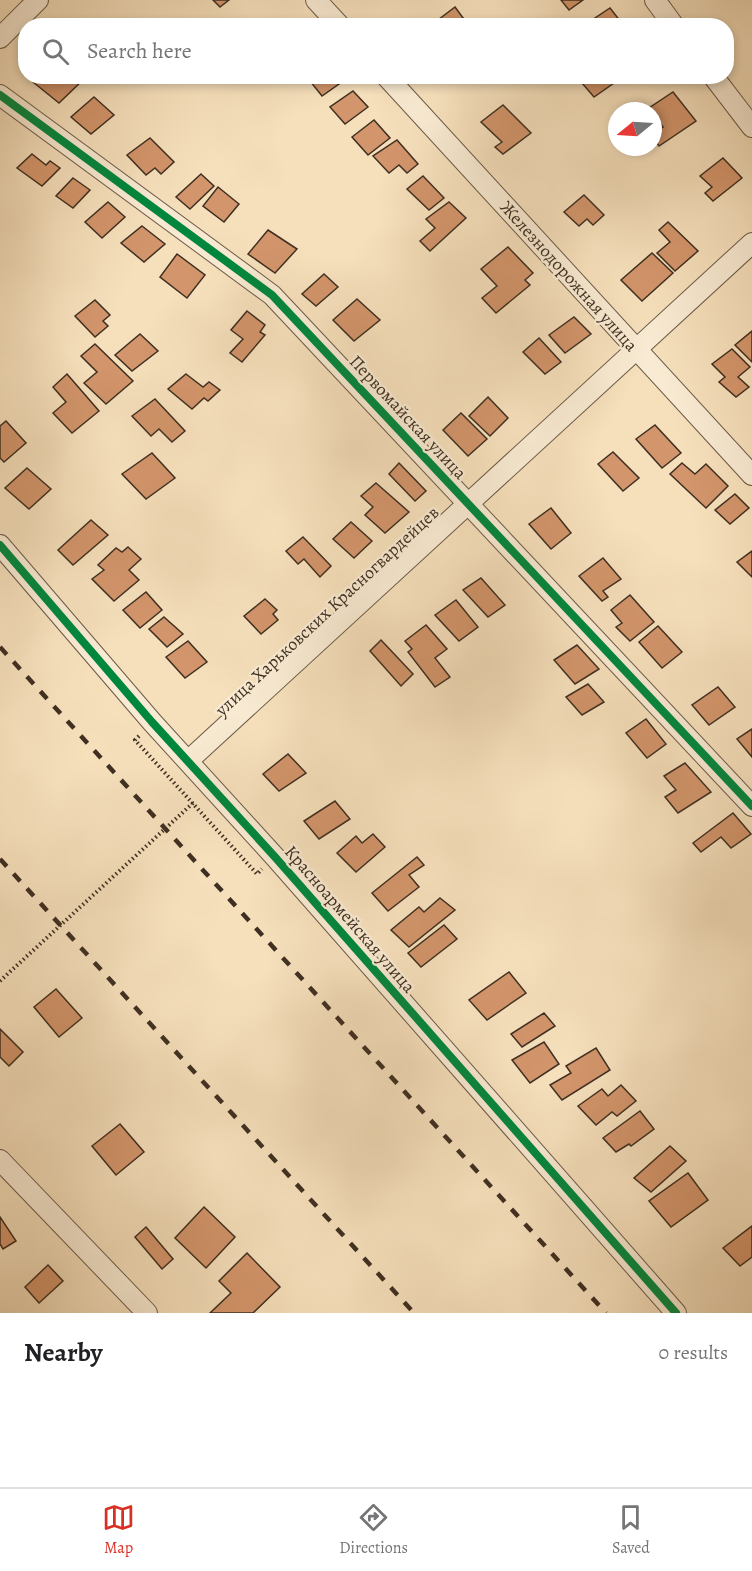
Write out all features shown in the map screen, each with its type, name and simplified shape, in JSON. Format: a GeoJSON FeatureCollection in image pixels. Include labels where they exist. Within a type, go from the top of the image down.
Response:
{"type":"FeatureCollection","features":[{"type":"Feature","properties":{"kind":"street"},"geometry":{"type":"LineString","coordinates":[[20,18],[38,0]]}},
{"type":"Feature","properties":{"kind":"street"},"geometry":{"type":"LineString","coordinates":[[316,0],[333,18]]}},
{"type":"Feature","properties":{"kind":"street"},"geometry":{"type":"LineString","coordinates":[[655,0],[668,18]]}},
{"type":"Feature","properties":{"kind":"street"},"geometry":{"type":"LineString","coordinates":[[0,38],[18,20]]}},
{"type":"Feature","properties":{"kind":"street","name":"Железнодорожная улица"},"geometry":{"type":"LineString","coordinates":[[393,84],[752,476]]}},
{"type":"Feature","properties":{"kind":"street"},"geometry":{"type":"LineString","coordinates":[[719,84],[752,127]]}},
{"type":"Feature","properties":{"kind":"street","name":"Первомайская улица"},"geometry":{"type":"LineString","coordinates":[[0,94],[272,296],[752,806]]}},
{"type":"Feature","properties":{"kind":"street","name":"улица Харьковских Красногвардейцев"},"geometry":{"type":"LineString","coordinates":[[189,760],[752,243]]}},
{"type":"Feature","properties":{"kind":"street","name":"Красноармейская улица"},"geometry":{"type":"LineString","coordinates":[[0,545],[152,723],[189,760],[676,1313]]}},
{"type":"Feature","properties":{"kind":"street"},"geometry":{"type":"LineString","coordinates":[[0,1160],[147,1313]]}},
{"type":"Feature","properties":{"kind":"path"},"geometry":{"type":"LineString","coordinates":[[135,740],[257,874]]}},
{"type":"Feature","properties":{"kind":"path"},"geometry":{"type":"LineString","coordinates":[[0,981],[193,803]]}},
{"type":"Feature","properties":{"kind":"building"},"geometry":{"type":"Polygon","coordinates":[[[213,0],[229,0],[220,7],[213,0]]]}},
{"type":"Feature","properties":{"kind":"building"},"geometry":{"type":"Polygon","coordinates":[[[561,0],[583,0],[569,10],[561,0]]]}},
{"type":"Feature","properties":{"kind":"building"},"geometry":{"type":"Polygon","coordinates":[[[455,7],[463,18],[441,18],[455,7]]]}},
{"type":"Feature","properties":{"kind":"building"},"geometry":{"type":"Polygon","coordinates":[[[610,8],[618,18],[595,18],[610,8]]]}},
{"type":"Feature","properties":{"kind":"building"},"geometry":{"type":"Polygon","coordinates":[[[35,84],[79,84],[59,103],[35,84]]]}},
{"type":"Feature","properties":{"kind":"building"},"geometry":{"type":"Polygon","coordinates":[[[312,84],[339,84],[322,96],[312,84]]]}},
{"type":"Feature","properties":{"kind":"building"},"geometry":{"type":"Polygon","coordinates":[[[583,84],[613,84],[594,97],[583,84]]]}},
{"type":"Feature","properties":{"kind":"building"},"geometry":{"type":"Polygon","coordinates":[[[353,91],[368,107],[345,124],[330,107],[353,91]]]}},
{"type":"Feature","properties":{"kind":"building"},"geometry":{"type":"Polygon","coordinates":[[[673,92],[696,121],[662,144],[662,102],[658,102],[673,92]]]}},
{"type":"Feature","properties":{"kind":"building"},"geometry":{"type":"Polygon","coordinates":[[[94,97],[114,115],[91,134],[71,117],[94,97]]]}},
{"type":"Feature","properties":{"kind":"building"},"geometry":{"type":"Polygon","coordinates":[[[503,105],[531,133],[503,154],[495,147],[502,142],[481,122],[503,105]]]}},
{"type":"Feature","properties":{"kind":"building"},"geometry":{"type":"Polygon","coordinates":[[[374,120],[390,138],[368,155],[352,137],[374,120]]]}},
{"type":"Feature","properties":{"kind":"building"},"geometry":{"type":"Polygon","coordinates":[[[150,138],[174,162],[161,174],[155,168],[146,175],[127,155],[150,138]]]}},
{"type":"Feature","properties":{"kind":"building"},"geometry":{"type":"Polygon","coordinates":[[[397,140],[418,164],[407,173],[399,165],[389,173],[373,156],[397,140]]]}},
{"type":"Feature","properties":{"kind":"building"},"geometry":{"type":"Polygon","coordinates":[[[32,154],[46,165],[50,161],[60,168],[42,186],[17,168],[32,154]]]}},
{"type":"Feature","properties":{"kind":"building"},"geometry":{"type":"Polygon","coordinates":[[[723,158],[742,178],[713,201],[705,193],[712,187],[700,176],[723,158]]]}},
{"type":"Feature","properties":{"kind":"building"},"geometry":{"type":"Polygon","coordinates":[[[201,174],[214,186],[190,209],[176,197],[201,174]]]}},
{"type":"Feature","properties":{"kind":"building"},"geometry":{"type":"Polygon","coordinates":[[[423,176],[444,198],[429,210],[407,189],[423,176]]]}},
{"type":"Feature","properties":{"kind":"building"},"geometry":{"type":"Polygon","coordinates":[[[73,178],[90,190],[73,208],[56,196],[73,178]]]}},
{"type":"Feature","properties":{"kind":"building"},"geometry":{"type":"Polygon","coordinates":[[[218,187],[239,204],[224,222],[203,206],[218,187]]]}},
{"type":"Feature","properties":{"kind":"building"},"geometry":{"type":"Polygon","coordinates":[[[584,195],[604,215],[593,225],[587,219],[579,226],[564,212],[584,195]]]}},
{"type":"Feature","properties":{"kind":"building"},"geometry":{"type":"Polygon","coordinates":[[[108,202],[125,217],[102,238],[85,222],[108,202]]]}},
{"type":"Feature","properties":{"kind":"building"},"geometry":{"type":"Polygon","coordinates":[[[449,202],[466,218],[430,251],[420,241],[435,228],[426,219],[449,202]]]}},
{"type":"Feature","properties":{"kind":"building"},"geometry":{"type":"Polygon","coordinates":[[[668,222],[698,251],[675,271],[657,253],[670,242],[659,230],[668,222]]]}},
{"type":"Feature","properties":{"kind":"building"},"geometry":{"type":"Polygon","coordinates":[[[142,226],[165,244],[144,262],[121,243],[142,226]]]}},
{"type":"Feature","properties":{"kind":"building"},"geometry":{"type":"Polygon","coordinates":[[[268,230],[297,249],[275,273],[248,254],[268,230]]]}},
{"type":"Feature","properties":{"kind":"building"},"geometry":{"type":"Polygon","coordinates":[[[508,247],[533,273],[525,280],[530,285],[496,313],[482,298],[497,286],[481,269],[508,247]]]}},
{"type":"Feature","properties":{"kind":"building"},"geometry":{"type":"Polygon","coordinates":[[[652,253],[673,273],[642,301],[621,280],[652,253]]]}},
{"type":"Feature","properties":{"kind":"building"},"geometry":{"type":"Polygon","coordinates":[[[177,254],[205,275],[187,298],[160,277],[177,254]]]}},
{"type":"Feature","properties":{"kind":"building"},"geometry":{"type":"Polygon","coordinates":[[[324,274],[338,287],[316,306],[302,294],[324,274]]]}},
{"type":"Feature","properties":{"kind":"building"},"geometry":{"type":"Polygon","coordinates":[[[357,299],[380,320],[354,341],[333,320],[357,299]]]}},
{"type":"Feature","properties":{"kind":"building"},"geometry":{"type":"Polygon","coordinates":[[[95,300],[110,315],[103,321],[108,326],[95,337],[75,316],[95,300]]]}},
{"type":"Feature","properties":{"kind":"building"},"geometry":{"type":"Polygon","coordinates":[[[247,311],[265,325],[260,332],[265,335],[242,362],[230,353],[243,339],[231,330],[247,311]]]}},
{"type":"Feature","properties":{"kind":"building"},"geometry":{"type":"Polygon","coordinates":[[[574,317],[591,334],[565,353],[549,335],[574,317]]]}},
{"type":"Feature","properties":{"kind":"building"},"geometry":{"type":"Polygon","coordinates":[[[752,331],[752,362],[735,345],[752,331]]]}},
{"type":"Feature","properties":{"kind":"building"},"geometry":{"type":"Polygon","coordinates":[[[140,334],[158,351],[132,371],[115,355],[140,334]]]}},
{"type":"Feature","properties":{"kind":"building"},"geometry":{"type":"Polygon","coordinates":[[[539,338],[561,362],[545,374],[523,352],[539,338]]]}},
{"type":"Feature","properties":{"kind":"building"},"geometry":{"type":"Polygon","coordinates":[[[95,344],[133,381],[106,404],[84,383],[97,372],[81,356],[95,344]]]}},
{"type":"Feature","properties":{"kind":"building"},"geometry":{"type":"Polygon","coordinates":[[[732,349],[750,367],[738,377],[749,387],[736,397],[719,382],[725,377],[712,364],[732,349]]]}},
{"type":"Feature","properties":{"kind":"building"},"geometry":{"type":"Polygon","coordinates":[[[67,374],[99,411],[72,433],[53,413],[66,402],[53,387],[67,374]]]}},
{"type":"Feature","properties":{"kind":"building"},"geometry":{"type":"Polygon","coordinates":[[[186,374],[203,387],[209,382],[220,390],[208,401],[204,398],[192,409],[168,389],[186,374]]]}},
{"type":"Feature","properties":{"kind":"building"},"geometry":{"type":"Polygon","coordinates":[[[488,397],[508,418],[490,436],[469,416],[488,397]]]}},
{"type":"Feature","properties":{"kind":"building"},"geometry":{"type":"Polygon","coordinates":[[[155,399],[185,431],[172,442],[159,429],[151,436],[132,416],[155,399]]]}},
{"type":"Feature","properties":{"kind":"building"},"geometry":{"type":"Polygon","coordinates":[[[461,413],[487,439],[468,456],[443,430],[461,413]]]}},
{"type":"Feature","properties":{"kind":"building"},"geometry":{"type":"Polygon","coordinates":[[[6,421],[26,443],[4,462],[0,458],[0,426],[6,421]]]}},
{"type":"Feature","properties":{"kind":"building"},"geometry":{"type":"Polygon","coordinates":[[[655,425],[681,453],[662,468],[636,439],[655,425]]]}},
{"type":"Feature","properties":{"kind":"building"},"geometry":{"type":"Polygon","coordinates":[[[613,452],[639,478],[623,491],[598,464],[613,452]]]}},
{"type":"Feature","properties":{"kind":"building"},"geometry":{"type":"Polygon","coordinates":[[[152,453],[175,478],[146,499],[122,474],[152,453]]]}},
{"type":"Feature","properties":{"kind":"building"},"geometry":{"type":"Polygon","coordinates":[[[399,463],[426,491],[415,501],[389,474],[399,463]]]}},
{"type":"Feature","properties":{"kind":"building"},"geometry":{"type":"Polygon","coordinates":[[[682,463],[695,474],[706,464],[728,486],[706,508],[670,474],[682,463]]]}},
{"type":"Feature","properties":{"kind":"building"},"geometry":{"type":"Polygon","coordinates":[[[27,468],[51,489],[29,509],[5,488],[27,468]]]}},
{"type":"Feature","properties":{"kind":"building"},"geometry":{"type":"Polygon","coordinates":[[[376,483],[409,512],[385,533],[365,515],[373,507],[361,496],[376,483]]]}},
{"type":"Feature","properties":{"kind":"building"},"geometry":{"type":"Polygon","coordinates":[[[735,494],[749,508],[730,524],[715,510],[735,494]]]}},
{"type":"Feature","properties":{"kind":"building"},"geometry":{"type":"Polygon","coordinates":[[[551,508],[571,533],[551,549],[529,524],[551,508]]]}},
{"type":"Feature","properties":{"kind":"building"},"geometry":{"type":"Polygon","coordinates":[[[91,520],[108,535],[73,565],[58,550],[91,520]]]}},
{"type":"Feature","properties":{"kind":"building"},"geometry":{"type":"Polygon","coordinates":[[[351,522],[372,541],[354,558],[333,539],[351,522]]]}},
{"type":"Feature","properties":{"kind":"building"},"geometry":{"type":"Polygon","coordinates":[[[303,537],[331,566],[320,577],[304,559],[298,564],[286,551],[303,537]]]}},
{"type":"Feature","properties":{"kind":"building"},"geometry":{"type":"Polygon","coordinates":[[[128,547],[141,559],[129,570],[139,580],[114,601],[92,579],[104,570],[98,565],[116,548],[122,552],[128,547]]]}},
{"type":"Feature","properties":{"kind":"building"},"geometry":{"type":"Polygon","coordinates":[[[752,551],[752,577],[737,562],[752,551]]]}},
{"type":"Feature","properties":{"kind":"building"},"geometry":{"type":"Polygon","coordinates":[[[603,558],[621,579],[603,591],[608,597],[602,601],[579,576],[603,558]]]}},
{"type":"Feature","properties":{"kind":"building"},"geometry":{"type":"Polygon","coordinates":[[[481,578],[505,605],[488,617],[463,590],[481,578]]]}},
{"type":"Feature","properties":{"kind":"building"},"geometry":{"type":"Polygon","coordinates":[[[146,592],[162,610],[140,628],[123,610],[146,592]]]}},
{"type":"Feature","properties":{"kind":"building"},"geometry":{"type":"Polygon","coordinates":[[[630,595],[654,622],[630,641],[616,627],[622,623],[611,610],[630,595]]]}},
{"type":"Feature","properties":{"kind":"building"},"geometry":{"type":"Polygon","coordinates":[[[265,599],[277,610],[273,614],[278,620],[261,634],[244,616],[265,599]]]}},
{"type":"Feature","properties":{"kind":"building"},"geometry":{"type":"Polygon","coordinates":[[[456,600],[478,627],[459,641],[435,615],[456,600]]]}},
{"type":"Feature","properties":{"kind":"building"},"geometry":{"type":"Polygon","coordinates":[[[164,617],[183,634],[167,647],[149,629],[164,617]]]}},
{"type":"Feature","properties":{"kind":"building"},"geometry":{"type":"Polygon","coordinates":[[[426,625],[447,649],[435,658],[450,677],[435,687],[408,652],[412,649],[405,641],[426,625]]]}},
{"type":"Feature","properties":{"kind":"building"},"geometry":{"type":"Polygon","coordinates":[[[658,626],[682,652],[662,668],[639,642],[658,626]]]}},
{"type":"Feature","properties":{"kind":"building"},"geometry":{"type":"Polygon","coordinates":[[[381,640],[413,674],[401,686],[370,651],[381,640]]]}},
{"type":"Feature","properties":{"kind":"building"},"geometry":{"type":"Polygon","coordinates":[[[188,641],[207,662],[185,678],[166,657],[188,641]]]}},
{"type":"Feature","properties":{"kind":"building"},"geometry":{"type":"Polygon","coordinates":[[[577,645],[599,669],[575,684],[554,660],[577,645]]]}},
{"type":"Feature","properties":{"kind":"building"},"geometry":{"type":"Polygon","coordinates":[[[588,684],[604,702],[582,715],[566,697],[588,684]]]}},
{"type":"Feature","properties":{"kind":"building"},"geometry":{"type":"Polygon","coordinates":[[[718,687],[735,707],[709,725],[692,705],[718,687]]]}},
{"type":"Feature","properties":{"kind":"building"},"geometry":{"type":"Polygon","coordinates":[[[646,719],[666,744],[647,758],[626,733],[646,719]]]}},
{"type":"Feature","properties":{"kind":"building"},"geometry":{"type":"Polygon","coordinates":[[[752,729],[752,757],[737,739],[752,729]]]}},
{"type":"Feature","properties":{"kind":"building"},"geometry":{"type":"Polygon","coordinates":[[[288,754],[306,773],[279,791],[263,774],[288,754]]]}},
{"type":"Feature","properties":{"kind":"building"},"geometry":{"type":"Polygon","coordinates":[[[685,763],[711,792],[678,813],[665,797],[676,790],[664,776],[685,763]]]}},
{"type":"Feature","properties":{"kind":"building"},"geometry":{"type":"Polygon","coordinates":[[[335,801],[350,819],[319,839],[304,821],[335,801]]]}},
{"type":"Feature","properties":{"kind":"building"},"geometry":{"type":"Polygon","coordinates":[[[733,813],[751,834],[731,848],[721,837],[701,852],[693,843],[733,813]]]}},
{"type":"Feature","properties":{"kind":"building"},"geometry":{"type":"Polygon","coordinates":[[[373,834],[385,847],[356,872],[337,853],[356,836],[362,843],[373,834]]]}},
{"type":"Feature","properties":{"kind":"building"},"geometry":{"type":"Polygon","coordinates":[[[417,857],[424,865],[409,875],[419,887],[388,911],[372,893],[417,857]]]}},
{"type":"Feature","properties":{"kind":"building"},"geometry":{"type":"Polygon","coordinates":[[[440,898],[455,910],[409,947],[391,930],[419,907],[424,912],[440,898]]]}},
{"type":"Feature","properties":{"kind":"building"},"geometry":{"type":"Polygon","coordinates":[[[444,925],[457,939],[421,967],[408,953],[444,925]]]}},
{"type":"Feature","properties":{"kind":"building"},"geometry":{"type":"Polygon","coordinates":[[[509,972],[526,993],[487,1020],[469,1000],[509,972]]]}},
{"type":"Feature","properties":{"kind":"building"},"geometry":{"type":"Polygon","coordinates":[[[56,989],[82,1018],[59,1037],[34,1007],[56,989]]]}},
{"type":"Feature","properties":{"kind":"building"},"geometry":{"type":"Polygon","coordinates":[[[544,1013],[555,1026],[522,1047],[511,1034],[544,1013]]]}},
{"type":"Feature","properties":{"kind":"building"},"geometry":{"type":"Polygon","coordinates":[[[0,1029],[23,1052],[9,1066],[0,1057],[0,1029]]]}},
{"type":"Feature","properties":{"kind":"building"},"geometry":{"type":"Polygon","coordinates":[[[544,1042],[559,1064],[530,1083],[512,1060],[544,1042]]]}},
{"type":"Feature","properties":{"kind":"building"},"geometry":{"type":"Polygon","coordinates":[[[596,1048],[610,1070],[562,1100],[550,1085],[571,1073],[566,1066],[596,1048]]]}},
{"type":"Feature","properties":{"kind":"building"},"geometry":{"type":"Polygon","coordinates":[[[621,1085],[636,1101],[617,1116],[612,1112],[596,1125],[578,1106],[602,1089],[608,1096],[621,1085]]]}},
{"type":"Feature","properties":{"kind":"building"},"geometry":{"type":"Polygon","coordinates":[[[640,1111],[654,1129],[631,1146],[629,1144],[616,1152],[603,1138],[640,1111]]]}},
{"type":"Feature","properties":{"kind":"building"},"geometry":{"type":"Polygon","coordinates":[[[120,1124],[144,1152],[116,1175],[92,1146],[120,1124]]]}},
{"type":"Feature","properties":{"kind":"building"},"geometry":{"type":"Polygon","coordinates":[[[670,1146],[686,1161],[651,1192],[634,1178],[670,1146]]]}},
{"type":"Feature","properties":{"kind":"building"},"geometry":{"type":"Polygon","coordinates":[[[688,1173],[708,1200],[671,1227],[649,1201],[688,1173]]]}},
{"type":"Feature","properties":{"kind":"building"},"geometry":{"type":"Polygon","coordinates":[[[204,1207],[235,1237],[206,1268],[175,1238],[204,1207]]]}},
{"type":"Feature","properties":{"kind":"building"},"geometry":{"type":"Polygon","coordinates":[[[0,1217],[16,1241],[3,1249],[0,1244],[0,1217]]]}},
{"type":"Feature","properties":{"kind":"building"},"geometry":{"type":"Polygon","coordinates":[[[752,1226],[752,1257],[740,1266],[723,1248],[752,1226]]]}},
{"type":"Feature","properties":{"kind":"building"},"geometry":{"type":"Polygon","coordinates":[[[146,1227],[173,1259],[162,1269],[135,1237],[146,1227]]]}},
{"type":"Feature","properties":{"kind":"building"},"geometry":{"type":"Polygon","coordinates":[[[247,1253],[280,1287],[253,1313],[210,1313],[231,1293],[219,1281],[247,1253]]]}},
{"type":"Feature","properties":{"kind":"building"},"geometry":{"type":"Polygon","coordinates":[[[48,1265],[63,1281],[39,1303],[25,1287],[48,1265]]]}},
{"type":"Feature","properties":{"kind":"railway"},"geometry":{"type":"LineString","coordinates":[[0,647],[606,1313]]}},
{"type":"Feature","properties":{"kind":"railway"},"geometry":{"type":"LineString","coordinates":[[0,859],[414,1313]]}},
{"type":"Feature","properties":{"kind":"cycle path"},"geometry":{"type":"LineString","coordinates":[[0,95],[272,295],[752,806]]}},
{"type":"Feature","properties":{"kind":"cycle path"},"geometry":{"type":"LineString","coordinates":[[0,545],[152,722],[275,857],[676,1313]]}}]}
